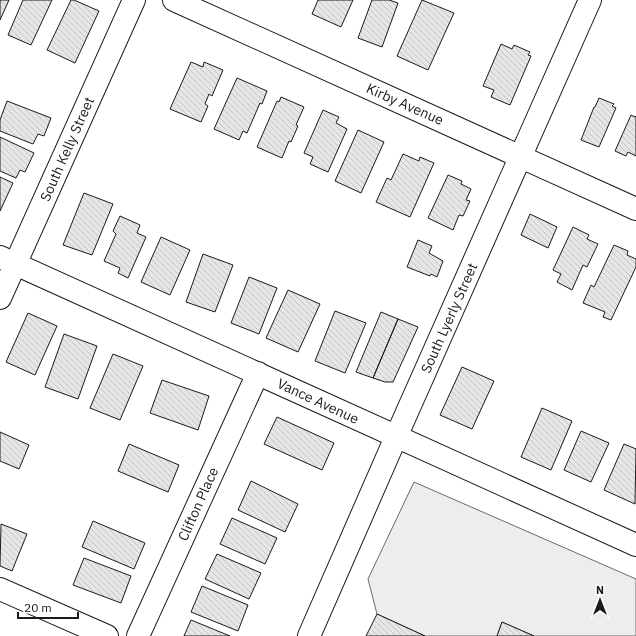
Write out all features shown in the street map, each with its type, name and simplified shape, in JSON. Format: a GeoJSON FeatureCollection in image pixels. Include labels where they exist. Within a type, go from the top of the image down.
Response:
{"type":"FeatureCollection","features":[{"type":"Feature","properties":{"kind":"street","name":"South Kelly Street"},"geometry":{"type":"LineString","coordinates":[[0,298],[8,261],[134,0]]}},
{"type":"Feature","properties":{"kind":"street","name":"Kirby Avenue"},"geometry":{"type":"LineString","coordinates":[[174,0],[522,156],[636,209]]}},
{"type":"Feature","properties":{"kind":"street","name":"South Lyerly Street"},"geometry":{"type":"LineString","coordinates":[[309,636],[590,0]]}},
{"type":"Feature","properties":{"kind":"street","name":"Vance Avenue"},"geometry":{"type":"LineString","coordinates":[[8,261],[636,544]]}},
{"type":"Feature","properties":{"kind":"street","name":"Clifton Place"},"geometry":{"type":"LineString","coordinates":[[138,636],[258,373]]}},
{"type":"Feature","properties":{"kind":"street"},"geometry":{"type":"LineString","coordinates":[[0,589],[107,636]]}},
{"type":"Feature","properties":{"kind":"shaded area"},"geometry":{"type":"Polygon","coordinates":[[[414,482],[636,579],[636,636],[534,636],[502,622],[497,636],[425,636],[377,614],[368,579],[414,482]]]}},
{"type":"Feature","properties":{"kind":"building"},"geometry":{"type":"Polygon","coordinates":[[[0,0],[9,0],[0,20],[0,0]]]}},
{"type":"Feature","properties":{"kind":"building"},"geometry":{"type":"Polygon","coordinates":[[[23,0],[52,0],[31,45],[8,35],[23,0]]]}},
{"type":"Feature","properties":{"kind":"building"},"geometry":{"type":"Polygon","coordinates":[[[71,0],[99,11],[75,63],[47,50],[71,0]]]}},
{"type":"Feature","properties":{"kind":"building"},"geometry":{"type":"Polygon","coordinates":[[[318,0],[353,0],[341,27],[312,14],[318,0]]]}},
{"type":"Feature","properties":{"kind":"building"},"geometry":{"type":"Polygon","coordinates":[[[372,0],[389,0],[398,3],[382,47],[358,38],[372,0]]]}},
{"type":"Feature","properties":{"kind":"building"},"geometry":{"type":"Polygon","coordinates":[[[422,0],[454,13],[428,70],[397,56],[422,0]]]}},
{"type":"Feature","properties":{"kind":"building"},"geometry":{"type":"Polygon","coordinates":[[[501,44],[512,49],[514,45],[530,52],[528,55],[531,56],[510,105],[491,97],[494,90],[483,86],[501,44]]]}},
{"type":"Feature","properties":{"kind":"building"},"geometry":{"type":"Polygon","coordinates":[[[191,62],[203,67],[204,62],[223,70],[212,96],[209,94],[205,104],[208,106],[201,122],[170,109],[191,62]]]}},
{"type":"Feature","properties":{"kind":"building"},"geometry":{"type":"Polygon","coordinates":[[[237,78],[267,91],[247,133],[243,131],[239,140],[214,129],[237,78]]]}},
{"type":"Feature","properties":{"kind":"building"},"geometry":{"type":"Polygon","coordinates":[[[281,97],[304,107],[296,125],[298,126],[291,142],[289,141],[282,158],[257,147],[277,101],[279,102],[281,97]]]}},
{"type":"Feature","properties":{"kind":"building"},"geometry":{"type":"Polygon","coordinates":[[[599,98],[614,104],[612,106],[616,108],[599,147],[581,140],[599,98]]]}},
{"type":"Feature","properties":{"kind":"building"},"geometry":{"type":"Polygon","coordinates":[[[7,101],[51,118],[44,136],[38,134],[33,144],[0,131],[0,120],[7,101]]]}},
{"type":"Feature","properties":{"kind":"building"},"geometry":{"type":"Polygon","coordinates":[[[323,110],[339,117],[336,123],[347,129],[328,172],[310,164],[313,157],[304,153],[323,110]]]}},
{"type":"Feature","properties":{"kind":"building"},"geometry":{"type":"Polygon","coordinates":[[[631,115],[636,116],[636,156],[628,152],[626,156],[615,151],[631,115]]]}},
{"type":"Feature","properties":{"kind":"building"},"geometry":{"type":"Polygon","coordinates":[[[358,130],[384,142],[361,193],[335,181],[358,130]]]}},
{"type":"Feature","properties":{"kind":"building"},"geometry":{"type":"Polygon","coordinates":[[[0,137],[34,153],[25,172],[20,170],[16,178],[0,171],[0,137]]]}},
{"type":"Feature","properties":{"kind":"building"},"geometry":{"type":"Polygon","coordinates":[[[403,154],[419,161],[420,157],[434,163],[410,217],[376,202],[387,178],[391,180],[403,154]]]}},
{"type":"Feature","properties":{"kind":"building"},"geometry":{"type":"Polygon","coordinates":[[[448,175],[462,181],[461,184],[471,189],[466,200],[470,201],[463,216],[459,215],[453,230],[428,218],[448,175]]]}},
{"type":"Feature","properties":{"kind":"building"},"geometry":{"type":"Polygon","coordinates":[[[0,177],[13,183],[0,211],[0,177]]]}},
{"type":"Feature","properties":{"kind":"building"},"geometry":{"type":"Polygon","coordinates":[[[84,193],[113,204],[92,255],[63,245],[84,193]]]}},
{"type":"Feature","properties":{"kind":"building"},"geometry":{"type":"Polygon","coordinates":[[[530,214],[557,227],[548,248],[521,235],[530,214]]]}},
{"type":"Feature","properties":{"kind":"building"},"geometry":{"type":"Polygon","coordinates":[[[120,216],[140,225],[137,233],[146,237],[128,278],[118,273],[120,268],[104,261],[116,234],[113,231],[120,216]]]}},
{"type":"Feature","properties":{"kind":"building"},"geometry":{"type":"Polygon","coordinates":[[[573,227],[589,235],[587,239],[598,244],[587,267],[583,265],[572,290],[557,282],[561,274],[553,270],[573,227]]]}},
{"type":"Feature","properties":{"kind":"building"},"geometry":{"type":"Polygon","coordinates":[[[161,237],[190,250],[170,295],[141,282],[161,237]]]}},
{"type":"Feature","properties":{"kind":"building"},"geometry":{"type":"Polygon","coordinates":[[[418,240],[432,246],[429,253],[443,261],[437,277],[431,274],[430,276],[407,267],[418,240]]]}},
{"type":"Feature","properties":{"kind":"building"},"geometry":{"type":"Polygon","coordinates":[[[614,245],[628,251],[627,255],[636,259],[636,267],[611,320],[603,317],[605,312],[583,303],[591,285],[594,287],[614,245]]]}},
{"type":"Feature","properties":{"kind":"building"},"geometry":{"type":"Polygon","coordinates":[[[203,254],[233,265],[215,312],[186,302],[203,254]]]}},
{"type":"Feature","properties":{"kind":"building"},"geometry":{"type":"Polygon","coordinates":[[[249,277],[277,288],[259,334],[231,323],[249,277]]]}},
{"type":"Feature","properties":{"kind":"building"},"geometry":{"type":"Polygon","coordinates":[[[288,290],[320,304],[298,352],[266,338],[288,290]]]}},
{"type":"Feature","properties":{"kind":"building"},"geometry":{"type":"Polygon","coordinates":[[[335,311],[366,323],[345,373],[315,361],[335,311]]]}},
{"type":"Feature","properties":{"kind":"building"},"geometry":{"type":"Polygon","coordinates":[[[381,312],[398,319],[373,378],[356,372],[381,312]]]}},
{"type":"Feature","properties":{"kind":"building"},"geometry":{"type":"Polygon","coordinates":[[[28,313],[57,326],[35,375],[6,362],[28,313]]]}},
{"type":"Feature","properties":{"kind":"building"},"geometry":{"type":"Polygon","coordinates":[[[398,319],[418,327],[393,382],[385,382],[373,378],[398,319]]]}},
{"type":"Feature","properties":{"kind":"building"},"geometry":{"type":"Polygon","coordinates":[[[64,334],[97,346],[78,399],[45,387],[64,334]]]}},
{"type":"Feature","properties":{"kind":"building"},"geometry":{"type":"Polygon","coordinates":[[[113,354],[143,366],[120,420],[90,408],[113,354]]]}},
{"type":"Feature","properties":{"kind":"building"},"geometry":{"type":"Polygon","coordinates":[[[462,367],[494,381],[472,429],[440,415],[462,367]]]}},
{"type":"Feature","properties":{"kind":"building"},"geometry":{"type":"Polygon","coordinates":[[[162,380],[209,396],[198,430],[150,413],[162,380]]]}},
{"type":"Feature","properties":{"kind":"building"},"geometry":{"type":"Polygon","coordinates":[[[542,408],[572,421],[551,470],[521,457],[542,408]]]}},
{"type":"Feature","properties":{"kind":"building"},"geometry":{"type":"Polygon","coordinates":[[[277,417],[334,443],[322,470],[264,444],[277,417]]]}},
{"type":"Feature","properties":{"kind":"building"},"geometry":{"type":"Polygon","coordinates":[[[581,431],[609,443],[591,482],[564,470],[581,431]]]}},
{"type":"Feature","properties":{"kind":"building"},"geometry":{"type":"Polygon","coordinates":[[[0,432],[29,445],[19,469],[0,461],[0,432]]]}},
{"type":"Feature","properties":{"kind":"building"},"geometry":{"type":"Polygon","coordinates":[[[129,444],[179,465],[168,492],[118,471],[129,444]]]}},
{"type":"Feature","properties":{"kind":"building"},"geometry":{"type":"Polygon","coordinates":[[[624,444],[636,449],[635,504],[604,490],[624,444]]]}},
{"type":"Feature","properties":{"kind":"building"},"geometry":{"type":"Polygon","coordinates":[[[251,481],[298,504],[285,532],[238,510],[251,481]]]}},
{"type":"Feature","properties":{"kind":"building"},"geometry":{"type":"Polygon","coordinates":[[[232,518],[277,538],[265,564],[220,544],[232,518]]]}},
{"type":"Feature","properties":{"kind":"building"},"geometry":{"type":"Polygon","coordinates":[[[93,521],[145,543],[134,569],[82,547],[93,521]]]}},
{"type":"Feature","properties":{"kind":"building"},"geometry":{"type":"Polygon","coordinates":[[[1,524],[27,534],[12,571],[0,566],[1,524]]]}},
{"type":"Feature","properties":{"kind":"building"},"geometry":{"type":"Polygon","coordinates":[[[217,554],[261,573],[249,599],[205,579],[217,554]]]}},
{"type":"Feature","properties":{"kind":"building"},"geometry":{"type":"Polygon","coordinates":[[[84,558],[131,576],[121,603],[73,585],[84,558]]]}},
{"type":"Feature","properties":{"kind":"building"},"geometry":{"type":"Polygon","coordinates":[[[202,586],[248,605],[238,631],[191,612],[202,586]]]}},
{"type":"Feature","properties":{"kind":"building"},"geometry":{"type":"Polygon","coordinates":[[[377,614],[425,636],[366,636],[377,614]]]}},
{"type":"Feature","properties":{"kind":"building"},"geometry":{"type":"Polygon","coordinates":[[[191,620],[230,636],[184,636],[191,620]]]}},
{"type":"Feature","properties":{"kind":"building"},"geometry":{"type":"Polygon","coordinates":[[[502,622],[534,636],[497,636],[502,622]]]}}]}
